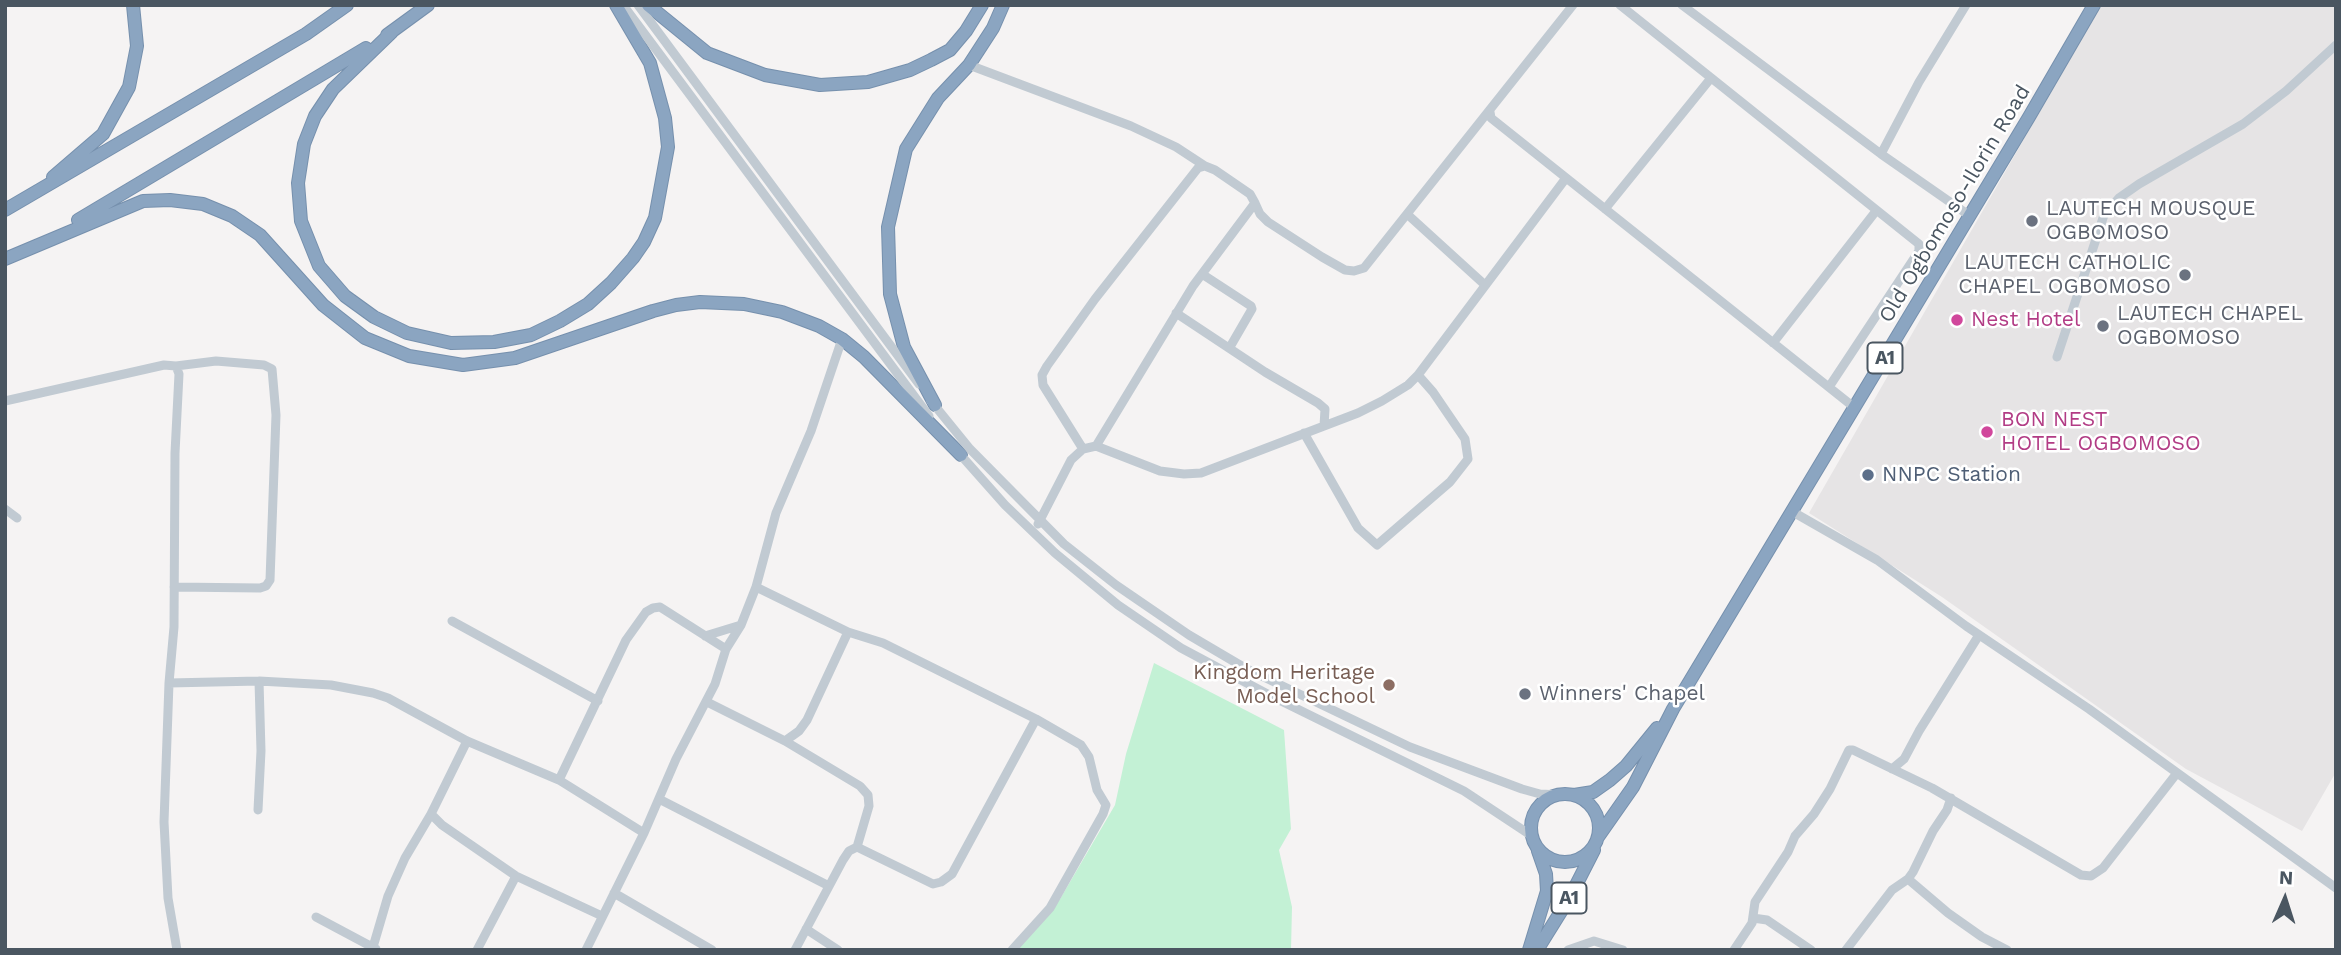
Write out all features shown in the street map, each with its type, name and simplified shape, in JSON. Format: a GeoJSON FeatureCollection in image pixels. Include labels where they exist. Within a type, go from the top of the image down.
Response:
{"type":"FeatureCollection","features":[{"type":"Feature","properties":{"kind":"highway"},"geometry":{"type":"LineString","coordinates":[[21,203],[103,134],[129,88],[137,46],[133,5]]}},
{"type":"Feature","properties":{"kind":"highway"},"geometry":{"type":"LineString","coordinates":[[5,210],[306,34],[347,5]]}},
{"type":"Feature","properties":{"kind":"highway"},"geometry":{"type":"LineString","coordinates":[[39,243],[392,32],[428,5]]}},
{"type":"Feature","properties":{"kind":"highway"},"geometry":{"type":"LineString","coordinates":[[392,32],[333,89],[315,116],[304,145],[298,183],[301,221],[319,266],[345,296],[374,317],[407,333],[451,343],[494,342],[531,334],[588,304],[633,258],[655,218],[668,147],[666,118],[650,63],[616,5]]}},
{"type":"Feature","properties":{"kind":"highway"},"geometry":{"type":"LineString","coordinates":[[648,5],[707,53],[765,75],[820,85],[868,82],[911,70],[932,60],[950,50],[982,5]]}},
{"type":"Feature","properties":{"kind":"highway"},"geometry":{"type":"LineString","coordinates":[[935,405],[904,347],[890,294],[888,228],[906,149],[937,98],[969,65],[993,29],[1003,5]]}},
{"type":"Feature","properties":{"kind":"highway","name":"Old Ogbomoso-Ilorin Road"},"geometry":{"type":"LineString","coordinates":[[1673,709],[2094,5]]}},
{"type":"Feature","properties":{"kind":"highway"},"geometry":{"type":"LineString","coordinates":[[5,259],[143,201],[170,200],[203,204],[232,216],[260,235],[323,305],[365,338],[409,356],[463,365],[515,358],[653,311],[700,302],[744,304],[782,312],[819,326],[842,340],[864,357],[961,455]]}},
{"type":"Feature","properties":{"kind":"highway","name":"A1"},"geometry":{"type":"LineString","coordinates":[[1566,795],[1579,796],[1593,792],[1610,780],[1626,766],[1673,709]]}},
{"type":"Feature","properties":{"kind":"highway","name":"A1"},"geometry":{"type":"LineString","coordinates":[[1537,950],[1583,874],[1597,840],[1633,787],[1673,709]]}},
{"type":"Feature","properties":{"kind":"highway"},"geometry":{"type":"LineString","coordinates":[[1566,795],[1579,797],[1594,810],[1598,818],[1597,840],[1589,853],[1579,860],[1556,861],[1545,856],[1534,841],[1531,825],[1534,814],[1541,804],[1550,798],[1566,795]]}},
{"type":"Feature","properties":{"kind":"highway","name":"A1"},"geometry":{"type":"LineString","coordinates":[[1529,950],[1547,891],[1546,874],[1534,841]]}},
{"type":"Feature","properties":{"kind":"street"},"geometry":{"type":"LineString","coordinates":[[623,5],[926,412],[1005,505],[1034,533],[1118,605],[1181,648],[1273,697],[1464,791],[1534,841]]}},
{"type":"Feature","properties":{"kind":"street"},"geometry":{"type":"LineString","coordinates":[[638,5],[935,405],[970,449],[1064,544],[1116,585],[1189,635],[1245,668],[1410,747],[1478,774],[1540,794],[1566,795]]}},
{"type":"Feature","properties":{"kind":"street"},"geometry":{"type":"LineString","coordinates":[[969,65],[1131,126],[1176,147],[1250,194],[1259,214],[1268,222],[1322,257],[1345,270],[1354,271],[1364,268],[1573,5]]}},
{"type":"Feature","properties":{"kind":"street"},"geometry":{"type":"LineString","coordinates":[[1620,5],[1919,244],[1919,251],[1829,387]]}},
{"type":"Feature","properties":{"kind":"street"},"geometry":{"type":"LineString","coordinates":[[1682,5],[1881,154],[1970,216]]}},
{"type":"Feature","properties":{"kind":"street"},"geometry":{"type":"LineString","coordinates":[[1881,154],[1919,82],[1966,5]]}},
{"type":"Feature","properties":{"kind":"street"},"geometry":{"type":"LineString","coordinates":[[2057,358],[2104,215],[2119,198],[2243,124],[2286,91],[2336,45]]}},
{"type":"Feature","properties":{"kind":"street"},"geometry":{"type":"LineString","coordinates":[[1605,209],[1711,78]]}},
{"type":"Feature","properties":{"kind":"street"},"geometry":{"type":"LineString","coordinates":[[1490,112],[1491,118],[1855,408]]}},
{"type":"Feature","properties":{"kind":"street"},"geometry":{"type":"LineString","coordinates":[[1083,449],[1043,385],[1042,375],[1095,299],[1198,168],[1205,166]]}},
{"type":"Feature","properties":{"kind":"street"},"geometry":{"type":"LineString","coordinates":[[1034,533],[1071,460],[1083,449],[1096,446],[1160,471],[1201,473],[1324,426],[1382,401],[1408,385],[1566,178]]}},
{"type":"Feature","properties":{"kind":"street"},"geometry":{"type":"LineString","coordinates":[[1096,446],[1176,313],[1255,203]]}},
{"type":"Feature","properties":{"kind":"street"},"geometry":{"type":"LineString","coordinates":[[1773,343],[1876,211]]}},
{"type":"Feature","properties":{"kind":"street"},"geometry":{"type":"LineString","coordinates":[[1407,214],[1485,285]]}},
{"type":"Feature","properties":{"kind":"street"},"geometry":{"type":"LineString","coordinates":[[1202,274],[1251,306],[1230,347]]}},
{"type":"Feature","properties":{"kind":"street"},"geometry":{"type":"LineString","coordinates":[[1176,313],[1325,409],[1324,426]]}},
{"type":"Feature","properties":{"kind":"street"},"geometry":{"type":"LineString","coordinates":[[586,950],[644,833],[676,759],[707,702],[726,649],[741,625],[756,587],[776,513],[811,431],[842,340]]}},
{"type":"Feature","properties":{"kind":"street"},"geometry":{"type":"LineString","coordinates":[[5,401],[164,365],[216,361],[264,365],[272,369],[276,415],[270,580],[266,586],[260,588],[174,587]]}},
{"type":"Feature","properties":{"kind":"street"},"geometry":{"type":"LineString","coordinates":[[176,366],[174,627],[169,683],[164,821],[168,898],[177,950]]}},
{"type":"Feature","properties":{"kind":"street"},"geometry":{"type":"LineString","coordinates":[[1304,433],[1358,528],[1377,545],[1450,482],[1468,459],[1465,439],[1418,375]]}},
{"type":"Feature","properties":{"kind":"street"},"geometry":{"type":"LineString","coordinates":[[5,509],[16,517]]}},
{"type":"Feature","properties":{"kind":"street"},"geometry":{"type":"LineString","coordinates":[[1793,512],[1877,560],[2336,888]]}},
{"type":"Feature","properties":{"kind":"street"},"geometry":{"type":"LineString","coordinates":[[756,587],[848,632],[883,643],[1036,719],[1081,745],[1089,757],[1097,790],[1106,805],[1103,814],[1050,908],[1012,950]]}},
{"type":"Feature","properties":{"kind":"street"},"geometry":{"type":"LineString","coordinates":[[559,780],[626,640],[638,622],[653,608],[660,607],[726,649]]}},
{"type":"Feature","properties":{"kind":"street"},"geometry":{"type":"LineString","coordinates":[[452,621],[598,701]]}},
{"type":"Feature","properties":{"kind":"street"},"geometry":{"type":"LineString","coordinates":[[705,636],[741,625]]}},
{"type":"Feature","properties":{"kind":"street"},"geometry":{"type":"LineString","coordinates":[[785,741],[799,731],[807,720],[848,632]]}},
{"type":"Feature","properties":{"kind":"street"},"geometry":{"type":"LineString","coordinates":[[1181,648],[1189,635]]}},
{"type":"Feature","properties":{"kind":"street"},"geometry":{"type":"LineString","coordinates":[[1892,769],[1904,759],[1979,635]]}},
{"type":"Feature","properties":{"kind":"street"},"geometry":{"type":"LineString","coordinates":[[169,683],[260,681],[331,685],[373,693],[388,698],[467,741],[559,780],[644,833]]}},
{"type":"Feature","properties":{"kind":"street"},"geometry":{"type":"LineString","coordinates":[[258,810],[260,681]]}},
{"type":"Feature","properties":{"kind":"street"},"geometry":{"type":"LineString","coordinates":[[1273,697],[1281,683]]}},
{"type":"Feature","properties":{"kind":"street"},"geometry":{"type":"LineString","coordinates":[[707,702],[785,741],[860,786],[868,795],[869,806],[857,847],[849,851],[795,950]]}},
{"type":"Feature","properties":{"kind":"street"},"geometry":{"type":"LineString","coordinates":[[857,847],[933,884],[941,882],[952,874],[1036,719]]}},
{"type":"Feature","properties":{"kind":"street"},"geometry":{"type":"LineString","coordinates":[[316,917],[375,948],[388,897],[405,858],[431,814],[467,741]]}},
{"type":"Feature","properties":{"kind":"street"},"geometry":{"type":"LineString","coordinates":[[1734,950],[1753,918],[1755,902],[1796,836],[1830,789],[1849,750],[1951,798],[2081,875],[2091,876],[2103,868],[2177,773]]}},
{"type":"Feature","properties":{"kind":"street"},"geometry":{"type":"LineString","coordinates":[[1846,950],[1892,890],[1908,879],[1951,798]]}},
{"type":"Feature","properties":{"kind":"street"},"geometry":{"type":"LineString","coordinates":[[659,799],[829,886]]}},
{"type":"Feature","properties":{"kind":"street"},"geometry":{"type":"LineString","coordinates":[[431,814],[442,825],[516,876],[602,916]]}},
{"type":"Feature","properties":{"kind":"street"},"geometry":{"type":"LineString","coordinates":[[477,950],[516,876]]}},
{"type":"Feature","properties":{"kind":"street"},"geometry":{"type":"LineString","coordinates":[[1908,879],[1948,913],[1982,937],[2007,950]]}},
{"type":"Feature","properties":{"kind":"street"},"geometry":{"type":"LineString","coordinates":[[614,893],[712,950]]}},
{"type":"Feature","properties":{"kind":"street"},"geometry":{"type":"LineString","coordinates":[[1753,918],[1768,920],[1811,950]]}},
{"type":"Feature","properties":{"kind":"street"},"geometry":{"type":"LineString","coordinates":[[806,929],[838,950]]}},
{"type":"Feature","properties":{"kind":"street"},"geometry":{"type":"LineString","coordinates":[[1568,950],[1594,941],[1622,950]]}},
{"type":"Feature","properties":{"kind":"shaded area"},"geometry":{"type":"Polygon","coordinates":[[[2101,5],[2336,5],[2336,772],[2302,831],[2186,769],[1942,597],[1809,513],[2101,5]]]}},
{"type":"Feature","properties":{"kind":"green space"},"geometry":{"type":"Polygon","coordinates":[[[1154,663],[1284,730],[1291,829],[1279,850],[1292,907],[1291,950],[1015,950],[1060,899],[1115,805],[1126,754],[1154,663]]]}},
{"type":"Feature","properties":{"kind":"place","name":"LAUTECH MOUSQUE OGBOMOSO"},"geometry":{"type":"Point","coordinates":[2032,221]}},
{"type":"Feature","properties":{"kind":"place","name":"LAUTECH CATHOLIC CHAPEL OGBOMOSO"},"geometry":{"type":"Point","coordinates":[2185,275]}},
{"type":"Feature","properties":{"kind":"place","name":"Nest Hotel"},"geometry":{"type":"Point","coordinates":[1957,320]}},
{"type":"Feature","properties":{"kind":"place","name":"LAUTECH CHAPEL OGBOMOSO"},"geometry":{"type":"Point","coordinates":[2103,326]}},
{"type":"Feature","properties":{"kind":"place","name":"BON NEST HOTEL OGBOMOSO"},"geometry":{"type":"Point","coordinates":[1987,432]}},
{"type":"Feature","properties":{"kind":"place","name":"NNPC Station"},"geometry":{"type":"Point","coordinates":[1868,475]}},
{"type":"Feature","properties":{"kind":"place","name":"Kingdom Heritage Model School"},"geometry":{"type":"Point","coordinates":[1389,685]}},
{"type":"Feature","properties":{"kind":"place","name":"Winners' Chapel"},"geometry":{"type":"Point","coordinates":[1525,694]}}]}
